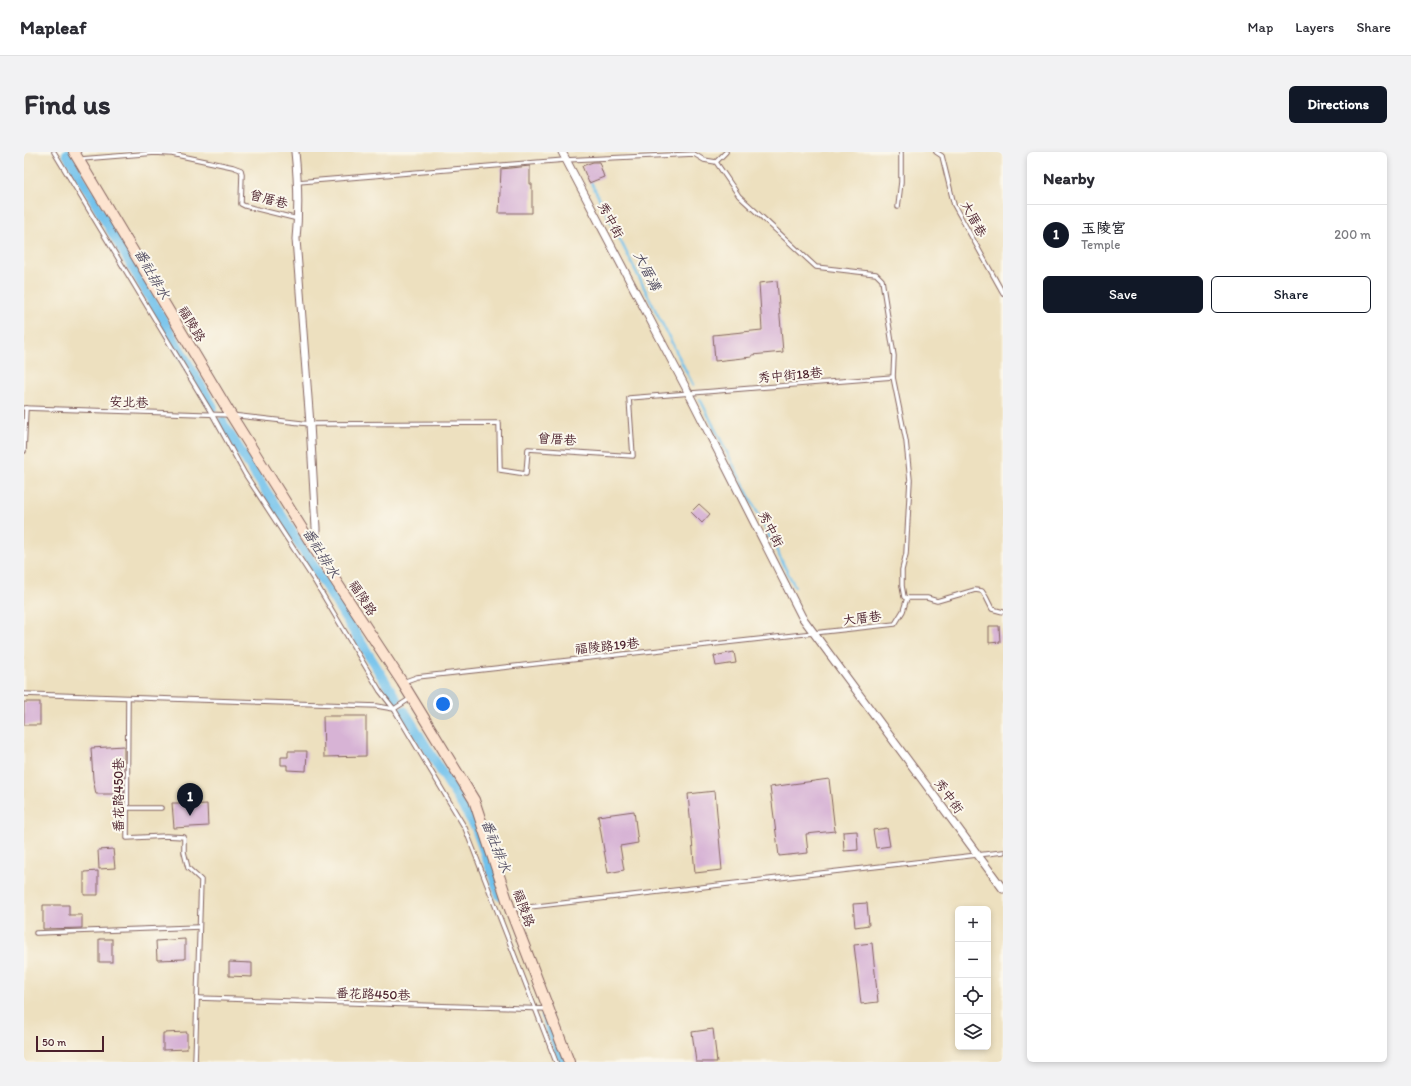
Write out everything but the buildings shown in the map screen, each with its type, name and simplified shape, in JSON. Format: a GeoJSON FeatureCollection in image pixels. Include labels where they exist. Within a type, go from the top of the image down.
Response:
{"type":"FeatureCollection","features":[{"type":"Feature","properties":{"kind":"street","name":"曾厝巷"},"geometry":{"type":"LineString","coordinates":[[295,152],[298,182],[298,219],[296,239],[310,424],[316,551]]}},
{"type":"Feature","properties":{"kind":"street","name":"秀中街"},"geometry":{"type":"LineString","coordinates":[[562,152],[688,393],[802,617],[1003,889]]}},
{"type":"Feature","properties":{"kind":"street","name":"福陵路"},"geometry":{"type":"LineString","coordinates":[[76,156],[231,415],[316,551],[402,682],[474,800],[510,910],[569,1062]]}},
{"type":"Feature","properties":{"kind":"lane"},"geometry":{"type":"LineString","coordinates":[[54,152],[212,414],[245,474],[314,580],[380,691],[394,709],[465,828],[556,1062]]}},
{"type":"Feature","properties":{"kind":"lane"},"geometry":{"type":"LineString","coordinates":[[716,162],[726,152]]}},
{"type":"Feature","properties":{"kind":"lane"},"geometry":{"type":"LineString","coordinates":[[898,208],[901,182],[901,152]]}},
{"type":"Feature","properties":{"kind":"lane","name":"大厝巷"},"geometry":{"type":"LineString","coordinates":[[936,152],[942,156],[954,205],[1003,293]]}},
{"type":"Feature","properties":{"kind":"lane","name":"曾厝巷"},"geometry":{"type":"LineString","coordinates":[[76,156],[155,153],[172,154],[232,167],[241,170],[242,174],[241,204],[298,219]]}},
{"type":"Feature","properties":{"kind":"lane"},"geometry":{"type":"LineString","coordinates":[[298,182],[565,160],[694,154],[704,160],[716,162],[739,196],[816,267],[876,274],[882,280],[894,356],[893,377],[906,441],[910,480],[906,554],[902,570],[904,597],[927,598],[937,601],[975,590],[982,592],[992,609],[1003,612]]}},
{"type":"Feature","properties":{"kind":"lane","name":"秀中街18巷"},"geometry":{"type":"LineString","coordinates":[[688,393],[893,377]]}},
{"type":"Feature","properties":{"kind":"lane","name":"曾厝巷"},"geometry":{"type":"LineString","coordinates":[[231,415],[310,424],[499,424],[500,470],[526,474],[528,450],[633,456],[629,398],[688,393]]}},
{"type":"Feature","properties":{"kind":"lane","name":"安北巷"},"geometry":{"type":"LineString","coordinates":[[24,450],[25,408],[231,415]]}},
{"type":"Feature","properties":{"kind":"lane","name":"大厝巷"},"geometry":{"type":"LineString","coordinates":[[815,634],[895,624],[903,610],[907,598]]}},
{"type":"Feature","properties":{"kind":"lane","name":"福陵路19巷"},"geometry":{"type":"LineString","coordinates":[[402,682],[417,677],[815,634]]}},
{"type":"Feature","properties":{"kind":"lane"},"geometry":{"type":"LineString","coordinates":[[24,694],[377,706],[394,709],[411,698]]}},
{"type":"Feature","properties":{"kind":"lane","name":"番花路450巷"},"geometry":{"type":"LineString","coordinates":[[128,698],[126,838],[166,836],[184,837],[184,852],[188,868],[201,880],[195,1062]]}},
{"type":"Feature","properties":{"kind":"lane"},"geometry":{"type":"LineString","coordinates":[[127,808],[161,808]]}},
{"type":"Feature","properties":{"kind":"lane"},"geometry":{"type":"LineString","coordinates":[[510,910],[1003,852]]}},
{"type":"Feature","properties":{"kind":"lane"},"geometry":{"type":"LineString","coordinates":[[36,934],[199,927]]}},
{"type":"Feature","properties":{"kind":"lane","name":"番花路450巷"},"geometry":{"type":"LineString","coordinates":[[197,998],[548,1009]]}},
{"type":"Feature","properties":{"kind":"waterway","name":"番社排水"},"geometry":{"type":"LineString","coordinates":[[67,154],[213,407]]}},
{"type":"Feature","properties":{"kind":"waterway","name":"大厝溝"},"geometry":{"type":"LineString","coordinates":[[590,180],[693,385]]}},
{"type":"Feature","properties":{"kind":"waterway","name":"大厝溝"},"geometry":{"type":"LineString","coordinates":[[700,399],[795,587]]}},
{"type":"Feature","properties":{"kind":"waterway","name":"番社排水"},"geometry":{"type":"LineString","coordinates":[[222,422],[396,699]]}},
{"type":"Feature","properties":{"kind":"waterway","name":"番社排水"},"geometry":{"type":"LineString","coordinates":[[404,711],[475,826],[500,895]]}},
{"type":"Feature","properties":{"kind":"waterway","name":"番社排水"},"geometry":{"type":"LineString","coordinates":[[546,1016],[563,1062]]}},
{"type":"Feature","properties":{"kind":"place","name":"玉陵宮"},"geometry":{"type":"Point","coordinates":[190,816]}}]}
